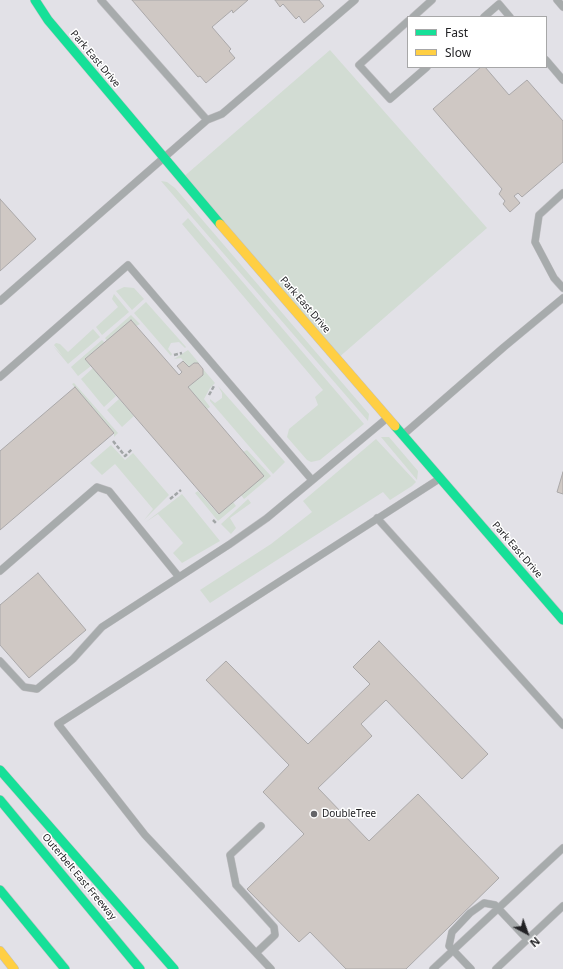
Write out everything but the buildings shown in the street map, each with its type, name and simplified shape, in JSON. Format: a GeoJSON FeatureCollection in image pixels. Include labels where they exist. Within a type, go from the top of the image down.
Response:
{"type":"FeatureCollection","features":[{"type":"Feature","properties":{"kind":"main road","name":"Park East Drive"},"geometry":{"type":"LineString","coordinates":[[35,0],[48,20],[164,159],[563,620]]}},
{"type":"Feature","properties":{"kind":"main road"},"geometry":{"type":"LineString","coordinates":[[0,770],[174,969]]}},
{"type":"Feature","properties":{"kind":"main road","name":"Outerbelt East Freeway"},"geometry":{"type":"LineString","coordinates":[[0,800],[140,969]]}},
{"type":"Feature","properties":{"kind":"main road"},"geometry":{"type":"LineString","coordinates":[[0,890],[65,969]]}},
{"type":"Feature","properties":{"kind":"main road"},"geometry":{"type":"LineString","coordinates":[[0,952],[14,969]]}},
{"type":"Feature","properties":{"kind":"lane"},"geometry":{"type":"LineString","coordinates":[[101,0],[207,120]]}},
{"type":"Feature","properties":{"kind":"lane"},"geometry":{"type":"LineString","coordinates":[[0,301],[207,120],[222,114],[355,0]]}},
{"type":"Feature","properties":{"kind":"lane"},"geometry":{"type":"LineString","coordinates":[[414,16],[432,0]]}},
{"type":"Feature","properties":{"kind":"lane"},"geometry":{"type":"LineString","coordinates":[[557,0],[563,7]]}},
{"type":"Feature","properties":{"kind":"lane"},"geometry":{"type":"LineString","coordinates":[[485,16],[502,2],[509,16]]}},
{"type":"Feature","properties":{"kind":"lane"},"geometry":{"type":"LineString","coordinates":[[407,22],[359,65],[390,99],[426,68]]}},
{"type":"Feature","properties":{"kind":"lane"},"geometry":{"type":"LineString","coordinates":[[547,61],[563,80]]}},
{"type":"Feature","properties":{"kind":"lane"},"geometry":{"type":"LineString","coordinates":[[563,194],[539,215],[535,242],[554,278],[563,288]]}},
{"type":"Feature","properties":{"kind":"lane"},"geometry":{"type":"LineString","coordinates":[[0,377],[128,265],[312,480]]}},
{"type":"Feature","properties":{"kind":"lane"},"geometry":{"type":"LineString","coordinates":[[403,435],[563,298]]}},
{"type":"Feature","properties":{"kind":"lane"},"geometry":{"type":"LineString","coordinates":[[0,661],[24,687],[37,689],[73,660],[102,626],[267,518],[388,418]]}},
{"type":"Feature","properties":{"kind":"lane"},"geometry":{"type":"LineString","coordinates":[[271,969],[145,835],[58,724],[440,478]]}},
{"type":"Feature","properties":{"kind":"lane"},"geometry":{"type":"LineString","coordinates":[[0,571],[97,487],[108,491],[179,577]]}},
{"type":"Feature","properties":{"kind":"lane"},"geometry":{"type":"LineString","coordinates":[[377,518],[563,725]]}},
{"type":"Feature","properties":{"kind":"lane"},"geometry":{"type":"LineString","coordinates":[[256,953],[274,935],[274,928],[236,885],[230,854],[262,826]]}},
{"type":"Feature","properties":{"kind":"lane"},"geometry":{"type":"LineString","coordinates":[[433,969],[563,848]]}},
{"type":"Feature","properties":{"kind":"lane"},"geometry":{"type":"LineString","coordinates":[[471,969],[449,946],[452,932],[470,913],[484,903],[495,905],[527,939]]}},
{"type":"Feature","properties":{"kind":"lane"},"geometry":{"type":"LineString","coordinates":[[496,969],[563,906]]}},
{"type":"Feature","properties":{"kind":"path"},"geometry":{"type":"LineString","coordinates":[[174,355],[182,353]]}},
{"type":"Feature","properties":{"kind":"path"},"geometry":{"type":"LineString","coordinates":[[209,395],[214,386]]}},
{"type":"Feature","properties":{"kind":"path"},"geometry":{"type":"LineString","coordinates":[[113,441],[125,456],[132,450]]}},
{"type":"Feature","properties":{"kind":"path"},"geometry":{"type":"LineString","coordinates":[[170,499],[181,490]]}},
{"type":"Feature","properties":{"kind":"path"},"geometry":{"type":"LineString","coordinates":[[213,520],[217,524]]}},
{"type":"Feature","properties":{"kind":"shaded area"},"geometry":{"type":"Polygon","coordinates":[[[330,50],[487,228],[337,359],[181,179],[330,50]]]}},
{"type":"Feature","properties":{"kind":"shaded area"},"geometry":{"type":"Polygon","coordinates":[[[161,181],[167,182],[175,188],[369,414],[368,421],[161,181]]]}},
{"type":"Feature","properties":{"kind":"shaded area"},"geometry":{"type":"Polygon","coordinates":[[[188,218],[364,424],[320,460],[311,462],[307,460],[287,437],[289,429],[318,405],[315,397],[323,390],[182,224],[188,218]]]}},
{"type":"Feature","properties":{"kind":"shaded area"},"geometry":{"type":"Polygon","coordinates":[[[124,287],[134,288],[144,299],[132,310],[116,291],[124,287]]]}},
{"type":"Feature","properties":{"kind":"shaded area"},"geometry":{"type":"Polygon","coordinates":[[[114,294],[129,312],[102,335],[96,327],[118,307],[112,299],[114,294]]]}},
{"type":"Feature","properties":{"kind":"shaded area"},"geometry":{"type":"Polygon","coordinates":[[[146,302],[186,347],[185,348],[179,342],[171,343],[168,349],[172,354],[171,356],[134,313],[146,302]]]}},
{"type":"Feature","properties":{"kind":"shaded area"},"geometry":{"type":"Polygon","coordinates":[[[131,315],[140,324],[107,341],[105,338],[131,315]]]}},
{"type":"Feature","properties":{"kind":"shaded area"},"geometry":{"type":"Polygon","coordinates":[[[93,329],[100,337],[68,364],[53,346],[62,355],[54,345],[56,343],[60,344],[68,352],[93,329]]]}},
{"type":"Feature","properties":{"kind":"shaded area"},"geometry":{"type":"Polygon","coordinates":[[[102,340],[105,343],[85,359],[91,366],[78,376],[71,367],[102,340]]]}},
{"type":"Feature","properties":{"kind":"shaded area"},"geometry":{"type":"Polygon","coordinates":[[[188,350],[199,363],[194,363],[189,367],[181,358],[174,359],[188,350]]]}},
{"type":"Feature","properties":{"kind":"shaded area"},"geometry":{"type":"Polygon","coordinates":[[[93,368],[116,396],[104,407],[81,379],[93,368]]]}},
{"type":"Feature","properties":{"kind":"shaded area"},"geometry":{"type":"Polygon","coordinates":[[[203,369],[215,383],[210,388],[204,399],[210,407],[207,409],[188,387],[203,375],[203,369]]]}},
{"type":"Feature","properties":{"kind":"shaded area"},"geometry":{"type":"Polygon","coordinates":[[[74,383],[118,433],[114,437],[114,433],[72,384],[74,383]]]}},
{"type":"Feature","properties":{"kind":"shaded area"},"geometry":{"type":"Polygon","coordinates":[[[218,386],[285,462],[273,474],[210,401],[210,399],[215,403],[222,398],[222,393],[218,386]]]}},
{"type":"Feature","properties":{"kind":"shaded area"},"geometry":{"type":"Polygon","coordinates":[[[119,399],[134,416],[122,427],[107,410],[119,399]]]}},
{"type":"Feature","properties":{"kind":"shaded area"},"geometry":{"type":"Polygon","coordinates":[[[381,437],[389,437],[418,471],[417,480],[381,437]]]}},
{"type":"Feature","properties":{"kind":"shaded area"},"geometry":{"type":"Polygon","coordinates":[[[376,439],[416,482],[412,486],[390,500],[383,492],[210,603],[200,590],[271,544],[312,512],[303,501],[376,439]]]}},
{"type":"Feature","properties":{"kind":"shaded area"},"geometry":{"type":"Polygon","coordinates":[[[111,445],[125,460],[133,453],[169,495],[144,520],[153,509],[115,464],[102,475],[90,463],[111,445]]]}},
{"type":"Feature","properties":{"kind":"shaded area"},"geometry":{"type":"Polygon","coordinates":[[[247,450],[271,476],[244,499],[241,495],[243,452],[247,450]]]}},
{"type":"Feature","properties":{"kind":"shaded area"},"geometry":{"type":"Polygon","coordinates":[[[198,491],[218,514],[233,502],[236,506],[218,521],[195,493],[198,491]]]}},
{"type":"Feature","properties":{"kind":"shaded area"},"geometry":{"type":"Polygon","coordinates":[[[182,494],[220,541],[182,563],[173,553],[183,543],[158,514],[146,522],[182,494]]]}},
{"type":"Feature","properties":{"kind":"shaded area"},"geometry":{"type":"Polygon","coordinates":[[[248,499],[251,503],[230,518],[236,528],[231,534],[221,524],[248,499]]]}},
{"type":"Feature","properties":{"kind":"traffic: fast"},"geometry":{"type":"LineString","coordinates":[[35,0],[48,20],[220,224]]}},
{"type":"Feature","properties":{"kind":"traffic: fast"},"geometry":{"type":"LineString","coordinates":[[395,426],[563,620]]}},
{"type":"Feature","properties":{"kind":"traffic: fast"},"geometry":{"type":"LineString","coordinates":[[0,770],[174,969]]}},
{"type":"Feature","properties":{"kind":"traffic: fast"},"geometry":{"type":"LineString","coordinates":[[0,800],[140,969]]}},
{"type":"Feature","properties":{"kind":"traffic: fast"},"geometry":{"type":"LineString","coordinates":[[0,890],[65,969]]}},
{"type":"Feature","properties":{"kind":"traffic: slow"},"geometry":{"type":"LineString","coordinates":[[220,224],[395,426]]}},
{"type":"Feature","properties":{"kind":"traffic: slow"},"geometry":{"type":"LineString","coordinates":[[0,951],[14,969]]}},
{"type":"Feature","properties":{"kind":"place","name":"DoubleTree"},"geometry":{"type":"Point","coordinates":[314,814]}}]}
